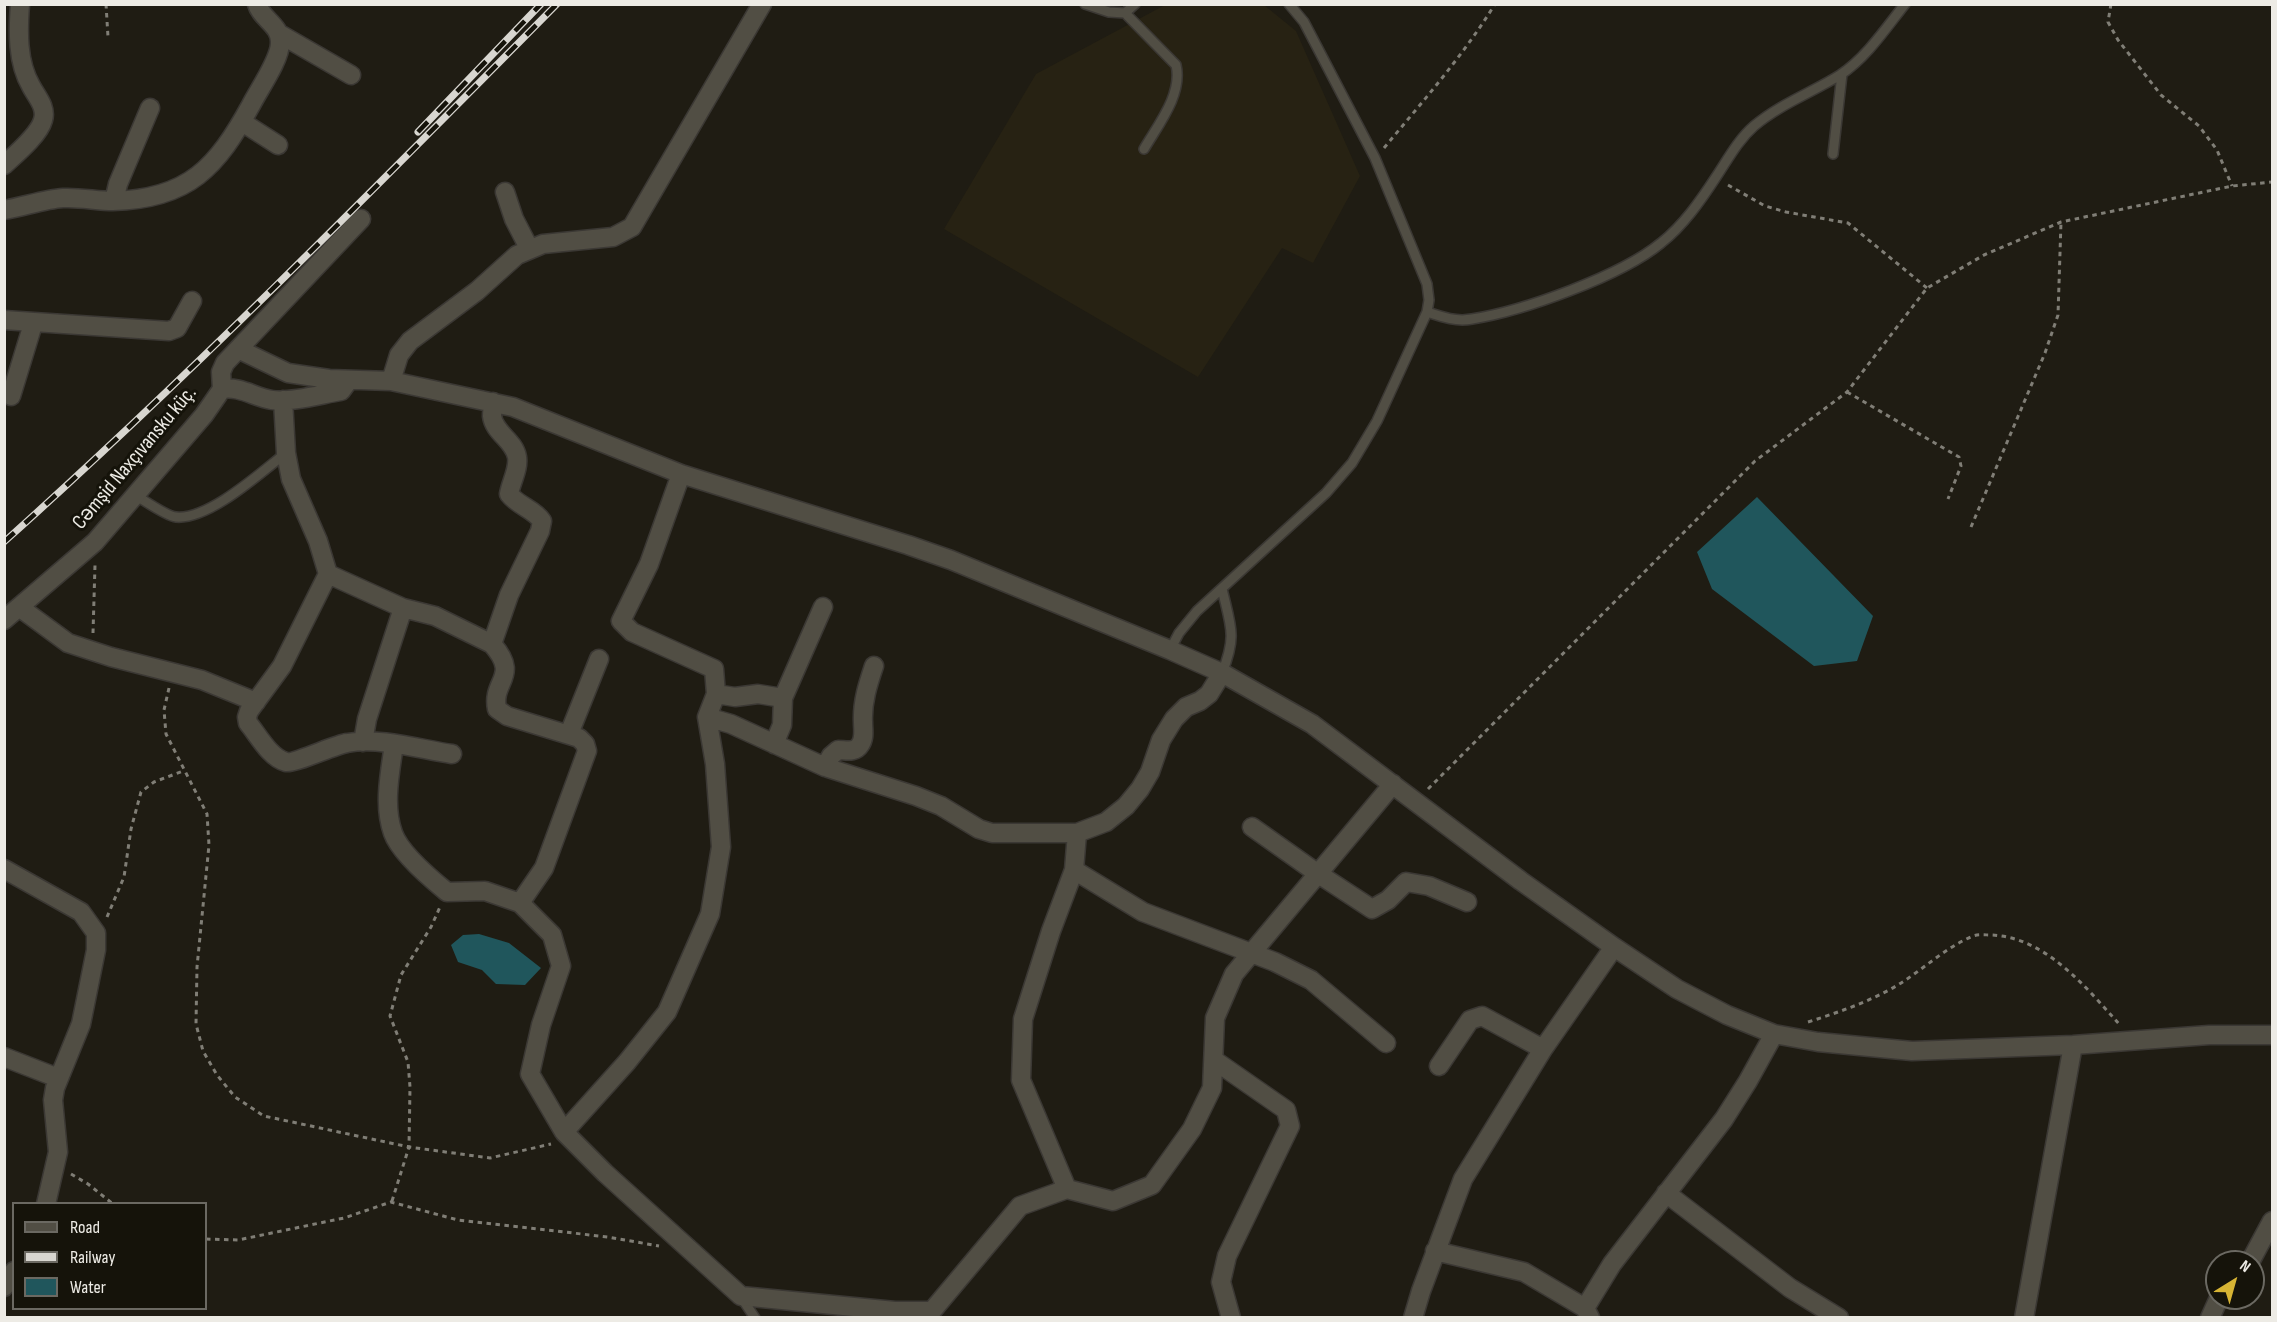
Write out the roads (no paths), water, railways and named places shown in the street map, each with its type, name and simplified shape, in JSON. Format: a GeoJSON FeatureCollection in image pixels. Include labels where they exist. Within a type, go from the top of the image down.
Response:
{"type":"FeatureCollection","features":[{"type":"Feature","properties":{"kind":"street"},"geometry":{"type":"LineString","coordinates":[[4,165],[31,139],[44,119],[42,103],[30,84],[21,60],[20,4]]}},
{"type":"Feature","properties":{"kind":"street"},"geometry":{"type":"LineString","coordinates":[[257,4],[259,10],[278,33],[351,75]]}},
{"type":"Feature","properties":{"kind":"street"},"geometry":{"type":"LineString","coordinates":[[391,381],[399,356],[410,341],[477,291],[517,255],[543,244],[613,237],[632,227],[762,4]]}},
{"type":"Feature","properties":{"kind":"street"},"geometry":{"type":"LineString","coordinates":[[4,210],[62,198],[114,201],[163,194],[185,185],[214,162],[242,122],[276,56],[280,44],[278,33]]}},
{"type":"Feature","properties":{"kind":"street"},"geometry":{"type":"LineString","coordinates":[[114,201],[118,184],[150,108]]}},
{"type":"Feature","properties":{"kind":"street"},"geometry":{"type":"LineString","coordinates":[[242,122],[278,145]]}},
{"type":"Feature","properties":{"kind":"street"},"geometry":{"type":"LineString","coordinates":[[505,192],[514,219],[529,248]]}},
{"type":"Feature","properties":{"kind":"street"},"geometry":{"type":"LineString","coordinates":[[222,389],[221,372],[225,363],[361,219]]}},
{"type":"Feature","properties":{"kind":"street"},"geometry":{"type":"LineString","coordinates":[[4,321],[170,331],[177,328],[192,301]]}},
{"type":"Feature","properties":{"kind":"street"},"geometry":{"type":"LineString","coordinates":[[11,396],[33,324]]}},
{"type":"Feature","properties":{"kind":"street"},"geometry":{"type":"LineString","coordinates":[[238,349],[288,373],[349,380],[391,381],[513,407],[681,474],[918,549],[1222,673],[1312,724],[1521,881],[1614,947],[1677,988],[1727,1015],[1774,1034],[1818,1042],[1912,1051],[2073,1045],[2209,1035],[2272,1035]]}},
{"type":"Feature","properties":{"kind":"street","name":"Cəmşid Naxçıvansku küç."},"geometry":{"type":"LineString","coordinates":[[4,620],[95,542],[204,415],[222,389],[233,387],[272,400],[283,400],[341,391],[349,380]]}},
{"type":"Feature","properties":{"kind":"street"},"geometry":{"type":"LineString","coordinates":[[283,400],[286,453],[291,479],[318,541],[328,574],[282,666],[247,717],[248,723],[276,757],[285,762],[292,762],[321,750],[348,743],[363,742],[394,744],[452,754]]}},
{"type":"Feature","properties":{"kind":"street"},"geometry":{"type":"LineString","coordinates":[[492,644],[509,595],[540,531],[542,521],[514,501],[509,494],[518,465],[517,456],[514,446],[497,427],[492,417],[493,402]]}},
{"type":"Feature","properties":{"kind":"street"},"geometry":{"type":"LineString","coordinates":[[564,1132],[627,1062],[667,1012],[710,914],[721,847],[715,764],[707,717],[716,694],[714,669],[632,632],[621,621],[649,564],[681,474]]}},
{"type":"Feature","properties":{"kind":"street"},"geometry":{"type":"LineString","coordinates":[[328,574],[403,608],[435,616],[492,644],[504,658],[506,668],[495,701],[497,709],[507,716],[569,734],[579,738],[585,744],[587,751],[544,868],[520,903]]}},
{"type":"Feature","properties":{"kind":"street"},"geometry":{"type":"LineString","coordinates":[[774,744],[782,725],[783,698],[823,607]]}},
{"type":"Feature","properties":{"kind":"street"},"geometry":{"type":"LineString","coordinates":[[19,608],[68,643],[171,674],[201,680],[256,702]]}},
{"type":"Feature","properties":{"kind":"street"},"geometry":{"type":"LineString","coordinates":[[363,742],[367,718],[403,608]]}},
{"type":"Feature","properties":{"kind":"street"},"geometry":{"type":"LineString","coordinates":[[569,734],[599,659]]}},
{"type":"Feature","properties":{"kind":"street"},"geometry":{"type":"LineString","coordinates":[[825,767],[831,756],[838,750],[853,751],[859,746],[864,736],[863,716],[866,693],[874,666]]}},
{"type":"Feature","properties":{"kind":"street"},"geometry":{"type":"LineString","coordinates":[[707,717],[731,724],[825,767],[916,795],[941,806],[979,829],[993,833],[1077,833],[1106,822],[1126,806],[1150,772],[1161,740],[1174,718],[1186,707],[1200,702],[1209,694],[1222,673]]}},
{"type":"Feature","properties":{"kind":"street"},"geometry":{"type":"LineString","coordinates":[[716,694],[735,697],[758,694],[783,698]]}},
{"type":"Feature","properties":{"kind":"street"},"geometry":{"type":"LineString","coordinates":[[394,744],[388,795],[393,835],[417,867],[447,892],[486,891],[520,903],[552,935],[561,966],[541,1025],[530,1074],[564,1132],[605,1173],[741,1296],[895,1311],[932,1311],[1020,1206],[1067,1189],[1113,1200],[1152,1185],[1192,1128],[1212,1088],[1215,1018],[1234,974],[1393,784]]}},
{"type":"Feature","properties":{"kind":"street"},"geometry":{"type":"LineString","coordinates":[[1252,827],[1372,909],[1388,900],[1406,882],[1429,886],[1467,902]]}},
{"type":"Feature","properties":{"kind":"street"},"geometry":{"type":"LineString","coordinates":[[1067,1189],[1021,1080],[1023,1019],[1051,931],[1074,870],[1077,833]]}},
{"type":"Feature","properties":{"kind":"street"},"geometry":{"type":"LineString","coordinates":[[4,869],[81,912],[96,933],[96,950],[77,1040],[58,1078],[53,1100],[58,1152],[46,1202]]}},
{"type":"Feature","properties":{"kind":"street"},"geometry":{"type":"LineString","coordinates":[[1074,870],[1143,912],[1275,962],[1311,980],[1386,1043]]}},
{"type":"Feature","properties":{"kind":"street"},"geometry":{"type":"LineString","coordinates":[[1413,1317],[1420,1291],[1463,1179],[1543,1049],[1614,947]]}},
{"type":"Feature","properties":{"kind":"street"},"geometry":{"type":"LineString","coordinates":[[1439,1066],[1470,1020],[1482,1016],[1543,1049]]}},
{"type":"Feature","properties":{"kind":"street"},"geometry":{"type":"LineString","coordinates":[[1435,1251],[1524,1272],[1588,1313],[1612,1264],[1724,1119],[1774,1034]]}},
{"type":"Feature","properties":{"kind":"street"},"geometry":{"type":"LineString","coordinates":[[2024,1317],[2073,1045]]}},
{"type":"Feature","properties":{"kind":"street"},"geometry":{"type":"LineString","coordinates":[[4,1057],[58,1078]]}},
{"type":"Feature","properties":{"kind":"street"},"geometry":{"type":"LineString","coordinates":[[1214,1060],[1286,1110],[1290,1126],[1227,1256],[1221,1282],[1231,1317]]}},
{"type":"Feature","properties":{"kind":"street"},"geometry":{"type":"LineString","coordinates":[[1666,1193],[1790,1288],[1839,1317]]}},
{"type":"Feature","properties":{"kind":"street"},"geometry":{"type":"LineString","coordinates":[[2256,1250],[2272,1221]]}},
{"type":"Feature","properties":{"kind":"lane"},"geometry":{"type":"LineString","coordinates":[[1084,4],[1109,12],[1125,13],[1176,65],[1179,77],[1172,98],[1144,149]]}},
{"type":"Feature","properties":{"kind":"lane"},"geometry":{"type":"LineString","coordinates":[[1125,13],[1134,4]]}},
{"type":"Feature","properties":{"kind":"lane"},"geometry":{"type":"LineString","coordinates":[[1170,650],[1179,633],[1197,611],[1326,493],[1352,463],[1377,421],[1427,312],[1430,300],[1427,284],[1376,158],[1304,22],[1289,4]]}},
{"type":"Feature","properties":{"kind":"lane"},"geometry":{"type":"LineString","coordinates":[[1427,312],[1452,319],[1470,319],[1520,306],[1578,287],[1626,265],[1661,243],[1693,209],[1733,150],[1754,126],[1795,99],[1842,74],[1860,58],[1905,4]]}},
{"type":"Feature","properties":{"kind":"lane"},"geometry":{"type":"LineString","coordinates":[[1833,154],[1842,74]]}},
{"type":"Feature","properties":{"kind":"lane"},"geometry":{"type":"LineString","coordinates":[[135,495],[175,517],[212,509],[286,453]]}},
{"type":"Feature","properties":{"kind":"lane"},"geometry":{"type":"LineString","coordinates":[[1222,589],[1232,628],[1233,642],[1222,673]]}},
{"type":"Feature","properties":{"kind":"lane"},"geometry":{"type":"LineString","coordinates":[[741,1296],[755,1317]]}},
{"type":"Feature","properties":{"kind":"water"},"geometry":{"type":"Polygon","coordinates":[[[1757,497],[1873,616],[1857,661],[1814,666],[1712,589],[1697,552],[1757,497]]]}},
{"type":"Feature","properties":{"kind":"water"},"geometry":{"type":"Polygon","coordinates":[[[479,934],[509,943],[541,968],[525,985],[496,984],[482,970],[458,962],[451,945],[463,935],[479,934]]]}},
{"type":"Feature","properties":{"kind":"railway"},"geometry":{"type":"LineString","coordinates":[[418,132],[541,4]]}},
{"type":"Feature","properties":{"kind":"railway"},"geometry":{"type":"LineString","coordinates":[[4,542],[216,344],[557,4]]}}]}
